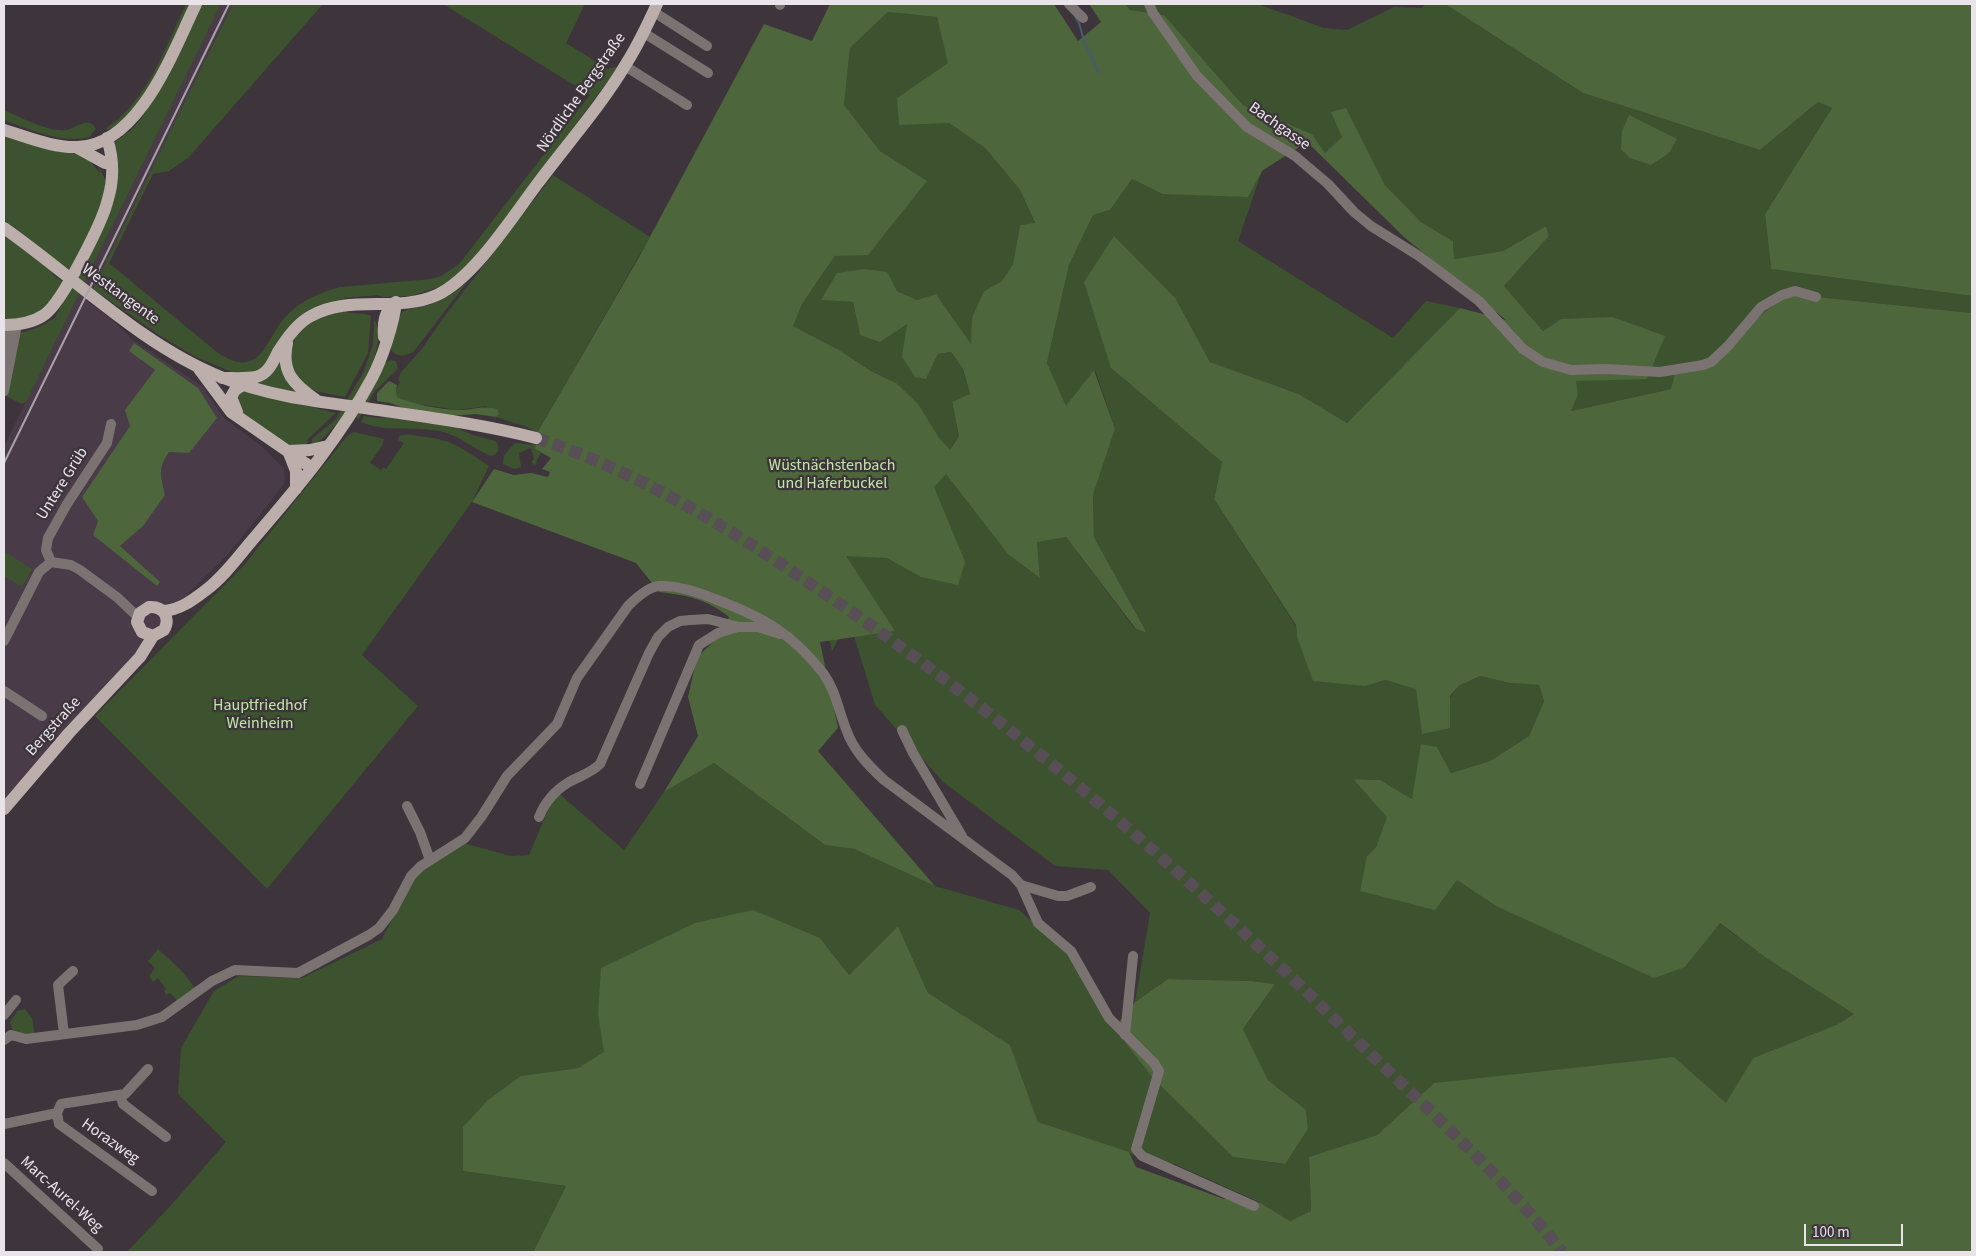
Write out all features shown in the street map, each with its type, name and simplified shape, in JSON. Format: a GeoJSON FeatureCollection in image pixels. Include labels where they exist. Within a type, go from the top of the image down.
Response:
{"type":"FeatureCollection","features":[{"type":"Feature","properties":{"kind":"main road"},"geometry":{"type":"LineString","coordinates":[[4,130],[61,147],[94,145],[107,138],[133,119],[145,102],[162,74],[196,4]]}},
{"type":"Feature","properties":{"kind":"main road","name":"Nördliche Bergstraße"},"geometry":{"type":"LineString","coordinates":[[222,378],[257,376],[266,372],[288,338],[310,316],[326,309],[361,303],[422,300],[436,296],[461,280],[476,264],[625,66],[656,8]]}},
{"type":"Feature","properties":{"kind":"main road"},"geometry":{"type":"LineString","coordinates":[[4,123],[65,142],[107,138]]}},
{"type":"Feature","properties":{"kind":"main road"},"geometry":{"type":"LineString","coordinates":[[107,138],[103,146],[105,163],[112,178]]}},
{"type":"Feature","properties":{"kind":"main road"},"geometry":{"type":"LineString","coordinates":[[10,324],[32,321],[44,315],[62,295],[108,200],[112,178],[112,158],[107,138]]}},
{"type":"Feature","properties":{"kind":"main road"},"geometry":{"type":"LineString","coordinates":[[76,147],[105,163]]}},
{"type":"Feature","properties":{"kind":"main road","name":"Westtangente"},"geometry":{"type":"LineString","coordinates":[[4,228],[108,308],[168,350],[222,378],[280,395],[481,425],[536,438]]}},
{"type":"Feature","properties":{"kind":"main road"},"geometry":{"type":"LineString","coordinates":[[384,344],[386,313],[395,302]]}},
{"type":"Feature","properties":{"kind":"main road","name":"Bergstraße"},"geometry":{"type":"LineString","coordinates":[[165,616],[194,598],[216,581],[312,468],[347,420],[372,377],[395,316],[395,302]]}},
{"type":"Feature","properties":{"kind":"main road"},"geometry":{"type":"LineString","coordinates":[[361,303],[384,324]]}},
{"type":"Feature","properties":{"kind":"main road"},"geometry":{"type":"LineString","coordinates":[[288,338],[285,352],[288,373],[295,384],[318,401]]}},
{"type":"Feature","properties":{"kind":"main road"},"geometry":{"type":"LineString","coordinates":[[198,367],[231,412],[312,468]]}},
{"type":"Feature","properties":{"kind":"main road"},"geometry":{"type":"LineString","coordinates":[[241,418],[232,403],[231,397],[235,390],[243,385]]}},
{"type":"Feature","properties":{"kind":"main road"},"geometry":{"type":"LineString","coordinates":[[288,451],[310,450],[328,446]]}},
{"type":"Feature","properties":{"kind":"main road"},"geometry":{"type":"LineString","coordinates":[[288,451],[296,470],[296,489]]}},
{"type":"Feature","properties":{"kind":"main road","name":"Bergstraße"},"geometry":{"type":"LineString","coordinates":[[140,613],[152,606],[165,616]]}},
{"type":"Feature","properties":{"kind":"main road"},"geometry":{"type":"LineString","coordinates":[[140,613],[138,625],[149,635]]}},
{"type":"Feature","properties":{"kind":"main road","name":"Bergstraße"},"geometry":{"type":"LineString","coordinates":[[4,809],[69,733],[145,650],[149,635],[164,630],[165,616]]}},
{"type":"Feature","properties":{"kind":"street"},"geometry":{"type":"LineString","coordinates":[[1069,4],[1083,18]]}},
{"type":"Feature","properties":{"kind":"street","name":"Bachgasse"},"geometry":{"type":"LineString","coordinates":[[1149,4],[1153,13],[1197,76],[1247,127],[1310,167],[1354,212],[1371,226],[1433,266],[1479,301],[1523,349],[1543,362],[1572,370],[1606,369],[1660,372],[1703,365],[1712,362],[1761,307],[1795,291],[1816,297]]}},
{"type":"Feature","properties":{"kind":"street"},"geometry":{"type":"LineString","coordinates":[[656,8],[708,46]]}},
{"type":"Feature","properties":{"kind":"street"},"geometry":{"type":"LineString","coordinates":[[644,33],[708,73]]}},
{"type":"Feature","properties":{"kind":"street"},"geometry":{"type":"LineString","coordinates":[[625,66],[687,105]]}},
{"type":"Feature","properties":{"kind":"street"},"geometry":{"type":"LineString","coordinates":[[7,372],[4,350],[10,324]]}},
{"type":"Feature","properties":{"kind":"street"},"geometry":{"type":"LineString","coordinates":[[4,391],[10,324]]}},
{"type":"Feature","properties":{"kind":"street","name":"Untere Grüb"},"geometry":{"type":"LineString","coordinates":[[51,562],[46,550],[48,538],[67,504],[107,443],[111,424]]}},
{"type":"Feature","properties":{"kind":"street"},"geometry":{"type":"LineString","coordinates":[[4,641],[39,572],[51,562],[71,565],[140,613]]}},
{"type":"Feature","properties":{"kind":"street"},"geometry":{"type":"LineString","coordinates":[[6,1034],[26,1039],[137,1026],[162,1016],[212,981],[234,970],[298,974],[370,935],[379,928],[393,910],[411,876],[420,866],[456,844],[472,830],[507,776],[557,724],[577,678],[628,606],[636,598],[658,586],[698,592],[756,615],[788,637],[808,655],[824,675],[838,700],[846,729],[855,748],[867,765],[884,780],[1012,875],[1021,885],[1038,923],[1071,950],[1109,1018],[1154,1062],[1159,1071],[1136,1148],[1142,1156],[1254,1206]]}},
{"type":"Feature","properties":{"kind":"street"},"geometry":{"type":"LineString","coordinates":[[539,818],[545,803],[556,791],[594,770],[600,764],[648,653],[658,637],[668,627],[691,620],[708,620],[739,627],[758,627],[788,637]]}},
{"type":"Feature","properties":{"kind":"street"},"geometry":{"type":"LineString","coordinates":[[640,784],[696,650],[703,641],[718,633],[739,627]]}},
{"type":"Feature","properties":{"kind":"street"},"geometry":{"type":"LineString","coordinates":[[4,692],[42,716]]}},
{"type":"Feature","properties":{"kind":"street"},"geometry":{"type":"LineString","coordinates":[[902,730],[913,753],[965,841]]}},
{"type":"Feature","properties":{"kind":"street"},"geometry":{"type":"LineString","coordinates":[[407,806],[420,832],[430,860]]}},
{"type":"Feature","properties":{"kind":"street"},"geometry":{"type":"LineString","coordinates":[[1021,885],[1058,896],[1067,896],[1091,887]]}},
{"type":"Feature","properties":{"kind":"street"},"geometry":{"type":"LineString","coordinates":[[1125,1035],[1133,956]]}},
{"type":"Feature","properties":{"kind":"street"},"geometry":{"type":"LineString","coordinates":[[64,1034],[58,985],[73,971]]}},
{"type":"Feature","properties":{"kind":"street"},"geometry":{"type":"LineString","coordinates":[[4,1015],[16,1000]]}},
{"type":"Feature","properties":{"kind":"street"},"geometry":{"type":"LineString","coordinates":[[4,1124],[56,1113],[61,1104],[125,1094],[148,1069]]}},
{"type":"Feature","properties":{"kind":"street"},"geometry":{"type":"LineString","coordinates":[[120,1095],[123,1104],[166,1137]]}},
{"type":"Feature","properties":{"kind":"street","name":"Horazweg"},"geometry":{"type":"LineString","coordinates":[[56,1113],[59,1124],[152,1191]]}},
{"type":"Feature","properties":{"kind":"street","name":"Marc-Aurel-Weg"},"geometry":{"type":"LineString","coordinates":[[4,1163],[98,1249]]}},
{"type":"Feature","properties":{"kind":"shaded area"},"geometry":{"type":"Polygon","coordinates":[[[221,4],[233,4],[89,302],[133,340],[203,387],[224,418],[265,449],[284,469],[285,483],[229,553],[191,591],[123,669],[55,739],[4,801],[4,446],[221,4]]]}},
{"type":"Feature","properties":{"kind":"green space"},"geometry":{"type":"Polygon","coordinates":[[[186,4],[191,4],[167,55],[141,98],[128,115],[116,126],[105,129],[121,116],[143,90],[159,62],[186,4]]]}},
{"type":"Feature","properties":{"kind":"green space"},"geometry":{"type":"Polygon","coordinates":[[[200,4],[221,4],[26,402],[22,404],[4,395],[4,334],[14,335],[37,328],[55,318],[91,245],[116,141],[131,130],[141,119],[200,4]]]}},
{"type":"Feature","properties":{"kind":"green space"},"geometry":{"type":"Polygon","coordinates":[[[233,4],[323,4],[188,158],[169,171],[153,174],[109,263],[218,353],[232,360],[244,362],[260,355],[286,316],[318,294],[340,287],[431,279],[441,276],[459,264],[590,95],[443,4],[585,4],[566,43],[608,69],[619,66],[489,241],[454,279],[439,287],[411,296],[383,297],[377,295],[345,298],[323,305],[268,364],[252,374],[232,372],[196,357],[159,335],[93,289],[233,4]]]}},
{"type":"Feature","properties":{"kind":"green space","name":"Wüstnächstenbach und Haferbuckel"},"geometry":{"type":"Polygon","coordinates":[[[830,4],[1054,4],[1078,41],[1101,22],[1089,4],[1125,4],[1130,10],[1164,15],[1243,105],[1312,134],[1325,153],[1342,137],[1331,112],[1346,108],[1385,185],[1421,222],[1453,241],[1454,259],[1503,251],[1546,226],[1549,236],[1504,286],[1543,331],[1561,319],[1613,317],[1665,336],[1647,379],[1576,381],[1578,394],[1571,411],[1671,389],[1675,374],[1711,364],[1762,314],[1789,294],[1972,313],[1972,1252],[533,1252],[566,1186],[463,1171],[463,1127],[488,1100],[521,1076],[578,1068],[604,1052],[598,1015],[601,968],[695,923],[753,910],[820,938],[849,975],[898,926],[928,993],[1010,1045],[1038,1122],[1129,1152],[1136,1167],[1224,1199],[1230,1198],[1257,1205],[1259,1202],[1290,1221],[1311,1211],[1309,1157],[1377,1135],[1434,1083],[1674,1057],[1726,1103],[1753,1058],[1838,1024],[1854,1014],[1766,958],[1720,923],[1685,967],[1654,978],[1496,906],[1457,880],[1435,910],[1360,891],[1367,856],[1376,847],[1387,817],[1353,779],[1380,780],[1412,799],[1421,744],[1437,747],[1451,773],[1490,761],[1529,736],[1544,701],[1539,685],[1509,683],[1480,676],[1459,686],[1450,696],[1450,728],[1422,734],[1416,689],[1385,680],[1366,686],[1313,681],[1297,637],[1296,625],[1214,499],[1222,462],[1111,368],[1084,282],[1114,236],[1176,299],[1210,362],[1299,394],[1347,423],[1460,308],[1506,320],[1404,237],[1307,142],[1262,171],[1248,197],[1162,194],[1132,179],[1110,210],[1093,215],[1069,265],[1047,363],[1066,406],[1094,370],[1115,429],[1093,495],[1094,537],[1147,633],[1136,629],[1066,537],[1037,542],[1040,578],[1008,554],[946,474],[934,487],[965,562],[958,585],[921,577],[887,558],[846,556],[895,631],[820,642],[838,728],[818,751],[935,886],[854,849],[825,845],[714,763],[664,792],[698,736],[688,697],[697,657],[724,632],[729,617],[713,606],[696,599],[659,592],[636,563],[472,502],[494,469],[514,475],[531,473],[548,477],[550,472],[542,469],[551,458],[535,449],[537,433],[638,259],[764,24],[812,41],[830,4]],[[888,12],[850,48],[844,105],[880,151],[927,181],[868,255],[835,256],[802,304],[793,326],[839,350],[871,371],[896,383],[918,404],[939,438],[950,450],[959,436],[952,402],[970,394],[963,369],[951,352],[938,354],[926,379],[915,377],[902,357],[907,324],[880,342],[860,335],[853,302],[821,300],[837,273],[865,269],[887,272],[897,291],[917,300],[936,294],[971,344],[972,318],[984,291],[1002,281],[1013,264],[1020,225],[1035,223],[1020,190],[985,148],[949,123],[899,125],[897,98],[948,63],[937,17],[888,12]]]}},
{"type":"Feature","properties":{"kind":"green space"},"geometry":{"type":"Polygon","coordinates":[[[1125,4],[1258,4],[1324,28],[1347,30],[1394,7],[1422,8],[1425,4],[1445,4],[1583,93],[1760,150],[1818,102],[1832,108],[1765,214],[1771,269],[1972,296],[1972,313],[1789,294],[1671,389],[1571,411],[1561,319],[1543,331],[1504,286],[1549,236],[1546,226],[1503,251],[1454,259],[1453,241],[1421,222],[1385,185],[1346,108],[1342,137],[1325,153],[1312,134],[1243,105],[1164,15],[1129,10],[1125,4]]]}},
{"type":"Feature","properties":{"kind":"green space"},"geometry":{"type":"Polygon","coordinates":[[[1445,4],[1972,4],[1972,296],[1771,269],[1765,214],[1832,108],[1818,102],[1760,150],[1583,93],[1445,4]]]}},
{"type":"Feature","properties":{"kind":"green space","name":"Wüstnächstenbach und Haferbuckel"},"geometry":{"type":"Polygon","coordinates":[[[888,12],[937,17],[949,63],[898,98],[949,123],[985,148],[1020,190],[1035,224],[1020,225],[1013,264],[1002,281],[984,291],[971,345],[936,294],[917,300],[897,291],[821,300],[853,302],[860,335],[907,323],[926,379],[938,354],[951,352],[963,369],[970,395],[952,402],[959,436],[950,450],[1040,577],[1037,541],[1066,537],[1135,629],[1147,633],[1094,537],[1093,495],[1115,429],[1095,370],[1066,407],[1047,363],[1069,265],[1093,215],[1110,210],[1132,179],[1162,194],[1262,171],[1238,241],[1393,338],[1426,301],[1460,308],[1347,423],[1299,394],[1210,362],[1176,299],[1111,368],[1222,462],[1214,499],[1296,626],[1297,637],[1366,686],[1385,680],[1417,689],[1422,733],[1459,686],[1480,676],[1509,683],[1539,685],[1544,701],[1529,736],[1490,761],[1451,773],[1437,747],[1412,799],[1380,780],[1353,779],[1388,817],[1376,847],[1367,856],[1456,879],[1496,906],[1685,967],[1719,923],[1766,958],[1854,1014],[1838,1024],[1753,1058],[1726,1104],[1434,1083],[1377,1135],[1309,1157],[1311,1211],[1290,1221],[1259,1202],[1174,1164],[1166,1166],[1038,1122],[1010,1045],[928,993],[898,926],[849,975],[820,938],[598,1015],[605,1052],[578,1068],[521,1076],[463,1171],[566,1186],[533,1252],[127,1252],[226,1142],[178,1094],[181,1048],[214,991],[239,976],[302,978],[382,939],[412,880],[432,862],[463,843],[511,856],[529,855],[556,791],[624,850],[664,792],[714,763],[825,845],[854,849],[935,886],[1019,910],[1068,954],[1114,1028],[1151,1076],[1233,1157],[1284,1164],[1308,1129],[1306,1110],[1268,1080],[1243,1029],[1275,984],[1252,981],[1168,979],[1135,1002],[1150,913],[1108,870],[1055,866],[943,782],[875,705],[854,636],[894,631],[840,636],[832,651],[746,318],[896,383],[871,371],[839,350],[792,326],[802,304],[835,256],[926,181],[880,151],[844,105],[850,48],[888,12]]]}},
{"type":"Feature","properties":{"kind":"green space"},"geometry":{"type":"Polygon","coordinates":[[[4,110],[51,129],[65,130],[90,123],[96,129],[90,137],[79,139],[46,135],[4,120],[4,110]]]}},
{"type":"Feature","properties":{"kind":"green space"},"geometry":{"type":"Polygon","coordinates":[[[1629,115],[1677,139],[1669,153],[1651,165],[1630,158],[1621,149],[1622,131],[1629,115]]]}},
{"type":"Feature","properties":{"kind":"green space"},"geometry":{"type":"Polygon","coordinates":[[[4,133],[91,158],[91,162],[100,174],[98,164],[109,188],[72,272],[4,220],[4,133]]]}},
{"type":"Feature","properties":{"kind":"green space"},"geometry":{"type":"Polygon","coordinates":[[[553,175],[650,237],[537,433],[527,427],[496,417],[499,414],[486,406],[458,410],[410,403],[397,397],[396,390],[400,382],[398,380],[401,372],[421,350],[444,317],[553,175]]]}},
{"type":"Feature","properties":{"kind":"green space"},"geometry":{"type":"Polygon","coordinates":[[[4,235],[51,270],[53,275],[63,282],[44,308],[36,314],[25,318],[4,318],[4,235]]]}},
{"type":"Feature","properties":{"kind":"green space"},"geometry":{"type":"Polygon","coordinates":[[[468,281],[414,351],[401,356],[392,351],[390,348],[401,313],[442,299],[468,281]]]}},
{"type":"Feature","properties":{"kind":"green space"},"geometry":{"type":"Polygon","coordinates":[[[341,312],[371,316],[368,353],[345,397],[306,388],[291,371],[292,343],[299,331],[319,318],[341,312]]]}},
{"type":"Feature","properties":{"kind":"green space"},"geometry":{"type":"Polygon","coordinates":[[[374,320],[378,332],[377,349],[361,389],[335,426],[322,439],[311,446],[312,439],[335,420],[363,373],[373,345],[374,320]]]}},
{"type":"Feature","properties":{"kind":"green space"},"geometry":{"type":"Polygon","coordinates":[[[134,343],[198,388],[217,418],[189,453],[169,452],[161,468],[165,495],[143,526],[120,546],[160,582],[157,586],[93,535],[98,521],[82,497],[130,426],[125,410],[155,370],[129,351],[134,343]]]}},
{"type":"Feature","properties":{"kind":"green space"},"geometry":{"type":"Polygon","coordinates":[[[281,351],[305,395],[247,381],[281,351]]]}},
{"type":"Feature","properties":{"kind":"green space"},"geometry":{"type":"Polygon","coordinates":[[[390,360],[396,361],[398,369],[375,391],[358,420],[356,416],[385,363],[390,360]]]}},
{"type":"Feature","properties":{"kind":"green space"},"geometry":{"type":"Polygon","coordinates":[[[389,381],[397,385],[397,397],[411,402],[435,408],[458,410],[491,408],[497,409],[499,414],[496,417],[475,414],[451,416],[407,409],[377,401],[377,393],[389,381]]]}},
{"type":"Feature","properties":{"kind":"green space"},"geometry":{"type":"Polygon","coordinates":[[[241,391],[248,391],[336,413],[308,439],[305,448],[294,447],[278,439],[242,415],[236,395],[241,391]]]}},
{"type":"Feature","properties":{"kind":"green space"},"geometry":{"type":"Polygon","coordinates":[[[364,416],[389,417],[450,425],[473,435],[495,441],[498,450],[496,454],[491,456],[446,433],[370,425],[361,422],[364,416]]]}},
{"type":"Feature","properties":{"kind":"green space","name":"Hauptfriedhof Weinheim"},"geometry":{"type":"Polygon","coordinates":[[[354,432],[384,439],[382,446],[370,463],[381,470],[383,467],[386,469],[404,443],[398,440],[399,436],[407,435],[440,439],[456,445],[489,466],[472,502],[362,655],[418,706],[267,889],[95,716],[244,565],[347,436],[354,432]]]}},
{"type":"Feature","properties":{"kind":"green space"},"geometry":{"type":"Polygon","coordinates":[[[515,443],[533,445],[535,443],[535,449],[541,453],[537,463],[534,465],[531,462],[534,459],[531,448],[519,453],[521,467],[514,469],[503,464],[504,455],[515,443]]]}},
{"type":"Feature","properties":{"kind":"green space"},"geometry":{"type":"Polygon","coordinates":[[[4,551],[32,569],[22,587],[4,576],[4,551]]]}},
{"type":"Feature","properties":{"kind":"green space"},"geometry":{"type":"Polygon","coordinates":[[[158,949],[181,970],[198,992],[180,1004],[170,993],[166,995],[164,991],[166,989],[158,978],[153,982],[149,976],[155,968],[148,961],[158,949]]]}},
{"type":"Feature","properties":{"kind":"green space"},"geometry":{"type":"Polygon","coordinates":[[[1168,979],[1252,981],[1275,984],[1243,1029],[1268,1080],[1306,1110],[1308,1129],[1285,1164],[1233,1157],[1151,1076],[1114,1028],[1135,1002],[1168,979]]]}},
{"type":"Feature","properties":{"kind":"green space"},"geometry":{"type":"Polygon","coordinates":[[[25,1009],[32,1018],[35,1036],[13,1032],[10,1022],[17,1011],[25,1009]]]}},
{"type":"Feature","properties":{"kind":"waterway"},"geometry":{"type":"LineString","coordinates":[[1075,17],[1099,74]]}},
{"type":"Feature","properties":{"kind":"tunnel"},"geometry":{"type":"LineString","coordinates":[[536,438],[614,468],[651,486],[723,527],[827,595],[967,696],[1101,805],[1229,919],[1435,1115],[1514,1195],[1562,1252]]}},
{"type":"Feature","properties":{"kind":"railway"},"geometry":{"type":"LineString","coordinates":[[4,463],[229,4]]}}]}
